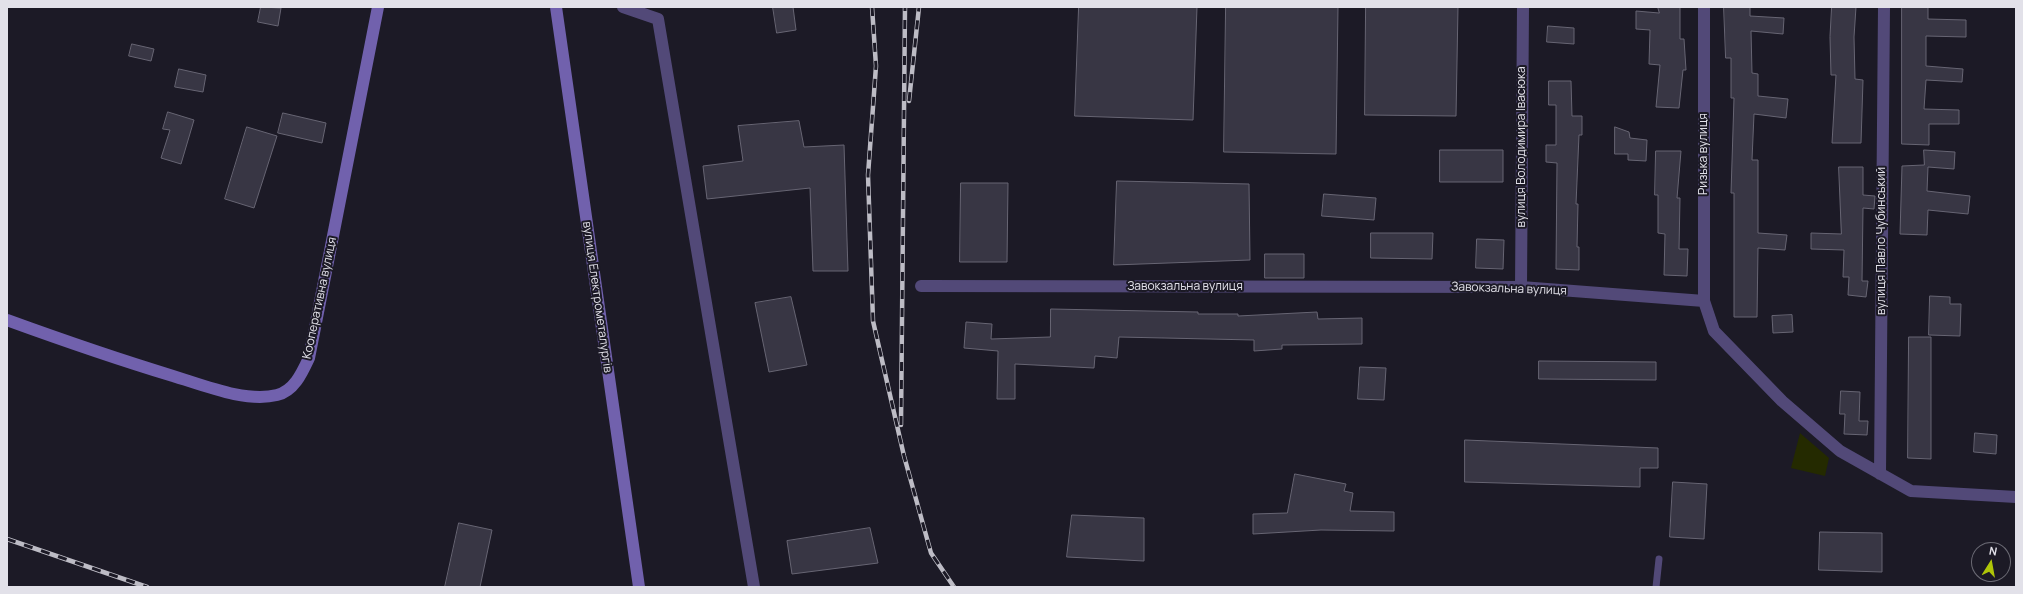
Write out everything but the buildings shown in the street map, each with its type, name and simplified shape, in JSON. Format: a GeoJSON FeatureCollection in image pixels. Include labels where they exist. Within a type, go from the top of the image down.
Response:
{"type":"FeatureCollection","features":[{"type":"Feature","properties":{"kind":"street","name":"Кооперативна вулиця"},"geometry":{"type":"LineString","coordinates":[[7,320],[119,360],[208,387],[252,397],[277,395],[287,390],[298,380],[310,358],[378,7]]}},
{"type":"Feature","properties":{"kind":"street","name":"вулиця Електрометалургів"},"geometry":{"type":"LineString","coordinates":[[556,7],[639,587]]}},
{"type":"Feature","properties":{"kind":"street"},"geometry":{"type":"LineString","coordinates":[[623,7],[658,19],[754,587]]}},
{"type":"Feature","properties":{"kind":"street","name":"вулиця Володимира Івасюка"},"geometry":{"type":"LineString","coordinates":[[1521,287],[1523,7]]}},
{"type":"Feature","properties":{"kind":"street","name":"Ризька вулиця"},"geometry":{"type":"LineString","coordinates":[[1704,7],[1704,301]]}},
{"type":"Feature","properties":{"kind":"street","name":"вулиця Павло Чубинський"},"geometry":{"type":"LineString","coordinates":[[1880,474],[1884,7]]}},
{"type":"Feature","properties":{"kind":"street","name":"Завокзальна вулиця"},"geometry":{"type":"LineString","coordinates":[[921,286],[1521,287],[1704,301]]}},
{"type":"Feature","properties":{"kind":"street"},"geometry":{"type":"LineString","coordinates":[[1704,301],[1714,331],[1782,401],[1840,451],[1911,490],[2016,497]]}},
{"type":"Feature","properties":{"kind":"lane"},"geometry":{"type":"LineString","coordinates":[[1656,587],[1659,559]]}},
{"type":"Feature","properties":{"kind":"green space"},"geometry":{"type":"Polygon","coordinates":[[[1800,433],[1829,458],[1825,476],[1791,468],[1800,433]]]}},
{"type":"Feature","properties":{"kind":"railway"},"geometry":{"type":"LineString","coordinates":[[872,7],[876,66],[868,175],[873,321],[904,456],[931,553],[954,587]]}},
{"type":"Feature","properties":{"kind":"railway"},"geometry":{"type":"LineString","coordinates":[[901,425],[905,7]]}},
{"type":"Feature","properties":{"kind":"railway"},"geometry":{"type":"LineString","coordinates":[[909,101],[919,7]]}},
{"type":"Feature","properties":{"kind":"railway"},"geometry":{"type":"LineString","coordinates":[[7,539],[147,587]]}}]}
